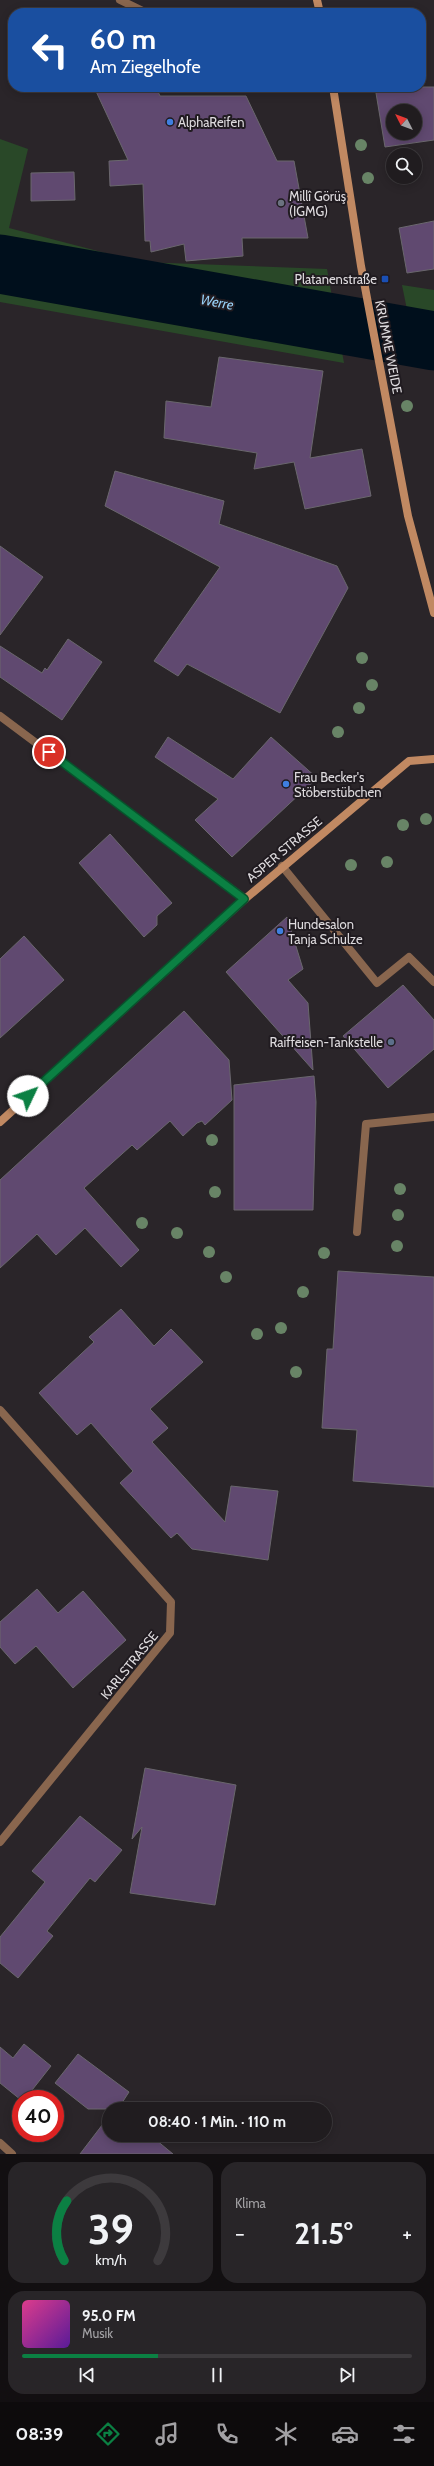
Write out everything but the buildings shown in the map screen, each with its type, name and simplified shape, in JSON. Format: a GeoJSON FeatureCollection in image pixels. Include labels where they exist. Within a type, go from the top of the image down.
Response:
{"type":"FeatureCollection","features":[{"type":"Feature","properties":{"kind":"street"},"geometry":{"type":"LineString","coordinates":[[120,0],[137,8]]}},
{"type":"Feature","properties":{"kind":"street","name":"KRUMME WEIDE"},"geometry":{"type":"LineString","coordinates":[[333,92],[361,266],[385,384],[408,516],[434,613]]}},
{"type":"Feature","properties":{"kind":"street"},"geometry":{"type":"LineString","coordinates":[[0,716],[244,899]]}},
{"type":"Feature","properties":{"kind":"street","name":"ASPER STRASSE"},"geometry":{"type":"LineString","coordinates":[[0,1122],[282,866],[409,761],[434,759]]}},
{"type":"Feature","properties":{"kind":"street"},"geometry":{"type":"LineString","coordinates":[[282,866],[377,983],[409,957],[434,982]]}},
{"type":"Feature","properties":{"kind":"street"},"geometry":{"type":"LineString","coordinates":[[357,1232],[366,1124],[434,1117]]}},
{"type":"Feature","properties":{"kind":"street","name":"KARLSTRASSE"},"geometry":{"type":"LineString","coordinates":[[0,1410],[171,1602],[170,1633],[0,1842]]}},
{"type":"Feature","properties":{"kind":"street"},"geometry":{"type":"LineString","coordinates":[[0,2143],[12,2154]]}},
{"type":"Feature","properties":{"kind":"green space"},"geometry":{"type":"Polygon","coordinates":[[[0,139],[28,149],[9,228],[140,262],[327,269],[344,363],[0,302],[0,139]]]}},
{"type":"Feature","properties":{"kind":"green space"},"geometry":{"type":"Polygon","coordinates":[[[402,285],[434,290],[434,367],[418,364],[402,285]]]}},
{"type":"Feature","properties":{"kind":"waterway","name":"Werre"},"geometry":{"type":"LineString","coordinates":[[0,264],[434,341]]}},
{"type":"Feature","properties":{"kind":"place","name":"AlphaReifen"},"geometry":{"type":"Point","coordinates":[170,122]}},
{"type":"Feature","properties":{"kind":"place","name":"Millî Görüş (IGMG)"},"geometry":{"type":"Point","coordinates":[281,203]}},
{"type":"Feature","properties":{"kind":"place","name":"Platanenstraße"},"geometry":{"type":"Point","coordinates":[385,279]}},
{"type":"Feature","properties":{"kind":"place","name":"Frau Becker's Stöberstübchen"},"geometry":{"type":"Point","coordinates":[286,784]}},
{"type":"Feature","properties":{"kind":"place","name":"Hundesalon Tanja Schulze"},"geometry":{"type":"Point","coordinates":[280,931]}},
{"type":"Feature","properties":{"kind":"place","name":"Raiffeisen-Tankstelle"},"geometry":{"type":"Point","coordinates":[391,1042]}},
{"type":"Feature","properties":{"kind":"route"},"geometry":{"type":"LineString","coordinates":[[28,1096],[244,899],[49,752]]}}]}
